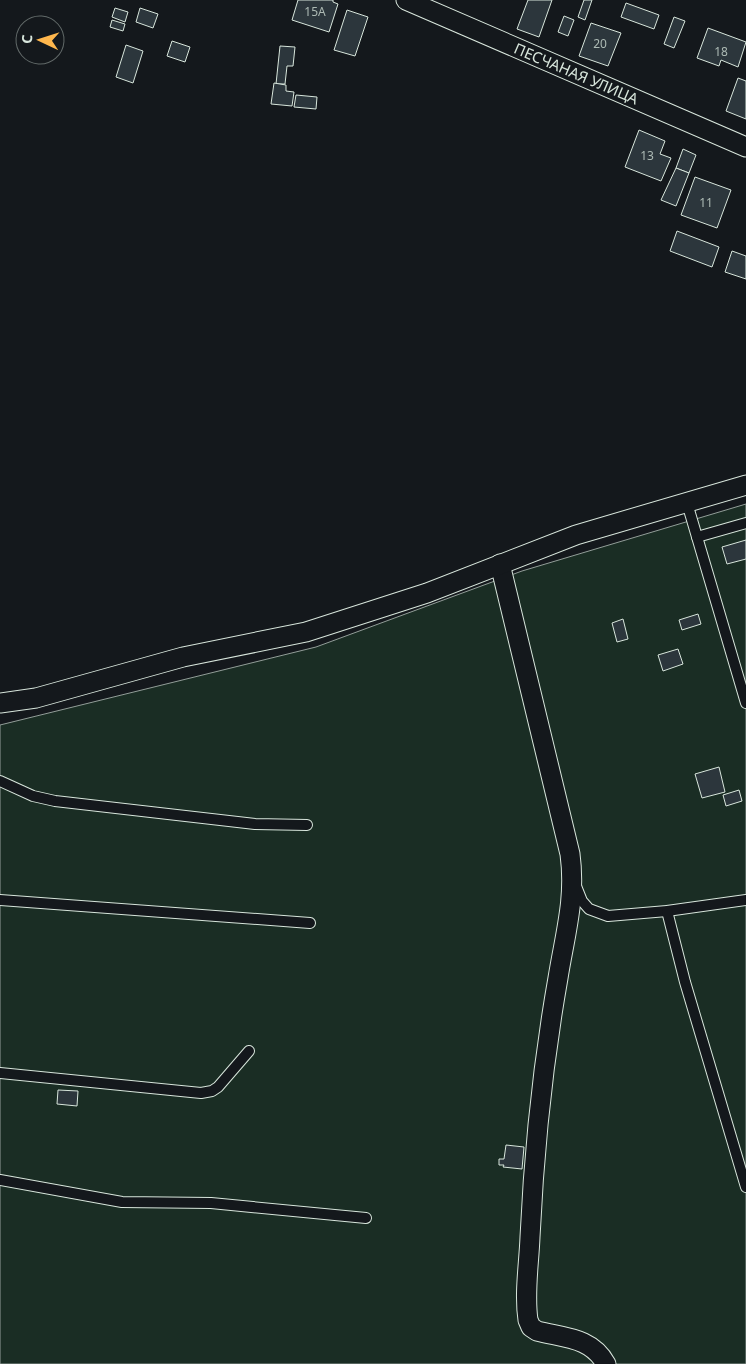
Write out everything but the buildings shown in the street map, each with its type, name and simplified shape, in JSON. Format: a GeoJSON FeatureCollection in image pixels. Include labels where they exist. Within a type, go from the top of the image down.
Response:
{"type":"FeatureCollection","features":[{"type":"Feature","properties":{"kind":"street","name":"ПЕСЧАНАЯ УЛИЦА"},"geometry":{"type":"LineString","coordinates":[[406,0],[746,147]]}},
{"type":"Feature","properties":{"kind":"street"},"geometry":{"type":"LineString","coordinates":[[0,703],[36,698],[166,661],[306,632],[427,592],[576,535],[746,485]]}},
{"type":"Feature","properties":{"kind":"street"},"geometry":{"type":"LineString","coordinates":[[500,564],[570,854],[574,880],[572,902],[558,977],[536,1138],[527,1311],[531,1327],[537,1331],[584,1342],[600,1355],[606,1364]]}},
{"type":"Feature","properties":{"kind":"lane"},"geometry":{"type":"LineString","coordinates":[[687,503],[746,702]]}},
{"type":"Feature","properties":{"kind":"lane"},"geometry":{"type":"LineString","coordinates":[[697,537],[746,523]]}},
{"type":"Feature","properties":{"kind":"lane"},"geometry":{"type":"LineString","coordinates":[[0,781],[33,796],[55,801],[255,824],[307,825]]}},
{"type":"Feature","properties":{"kind":"lane"},"geometry":{"type":"LineString","coordinates":[[574,880],[582,901],[599,914],[620,915],[667,911],[746,900]]}},
{"type":"Feature","properties":{"kind":"lane"},"geometry":{"type":"LineString","coordinates":[[0,900],[310,923]]}},
{"type":"Feature","properties":{"kind":"lane"},"geometry":{"type":"LineString","coordinates":[[667,911],[685,982],[746,1187]]}},
{"type":"Feature","properties":{"kind":"lane"},"geometry":{"type":"LineString","coordinates":[[0,1073],[202,1093],[212,1092],[218,1087],[249,1050]]}},
{"type":"Feature","properties":{"kind":"lane"},"geometry":{"type":"LineString","coordinates":[[0,1180],[122,1202],[211,1203],[366,1218]]}},
{"type":"Feature","properties":{"kind":"green space"},"geometry":{"type":"Polygon","coordinates":[[[746,504],[746,1364],[0,1364],[0,725],[316,647],[522,571],[746,504]]]}}]}
